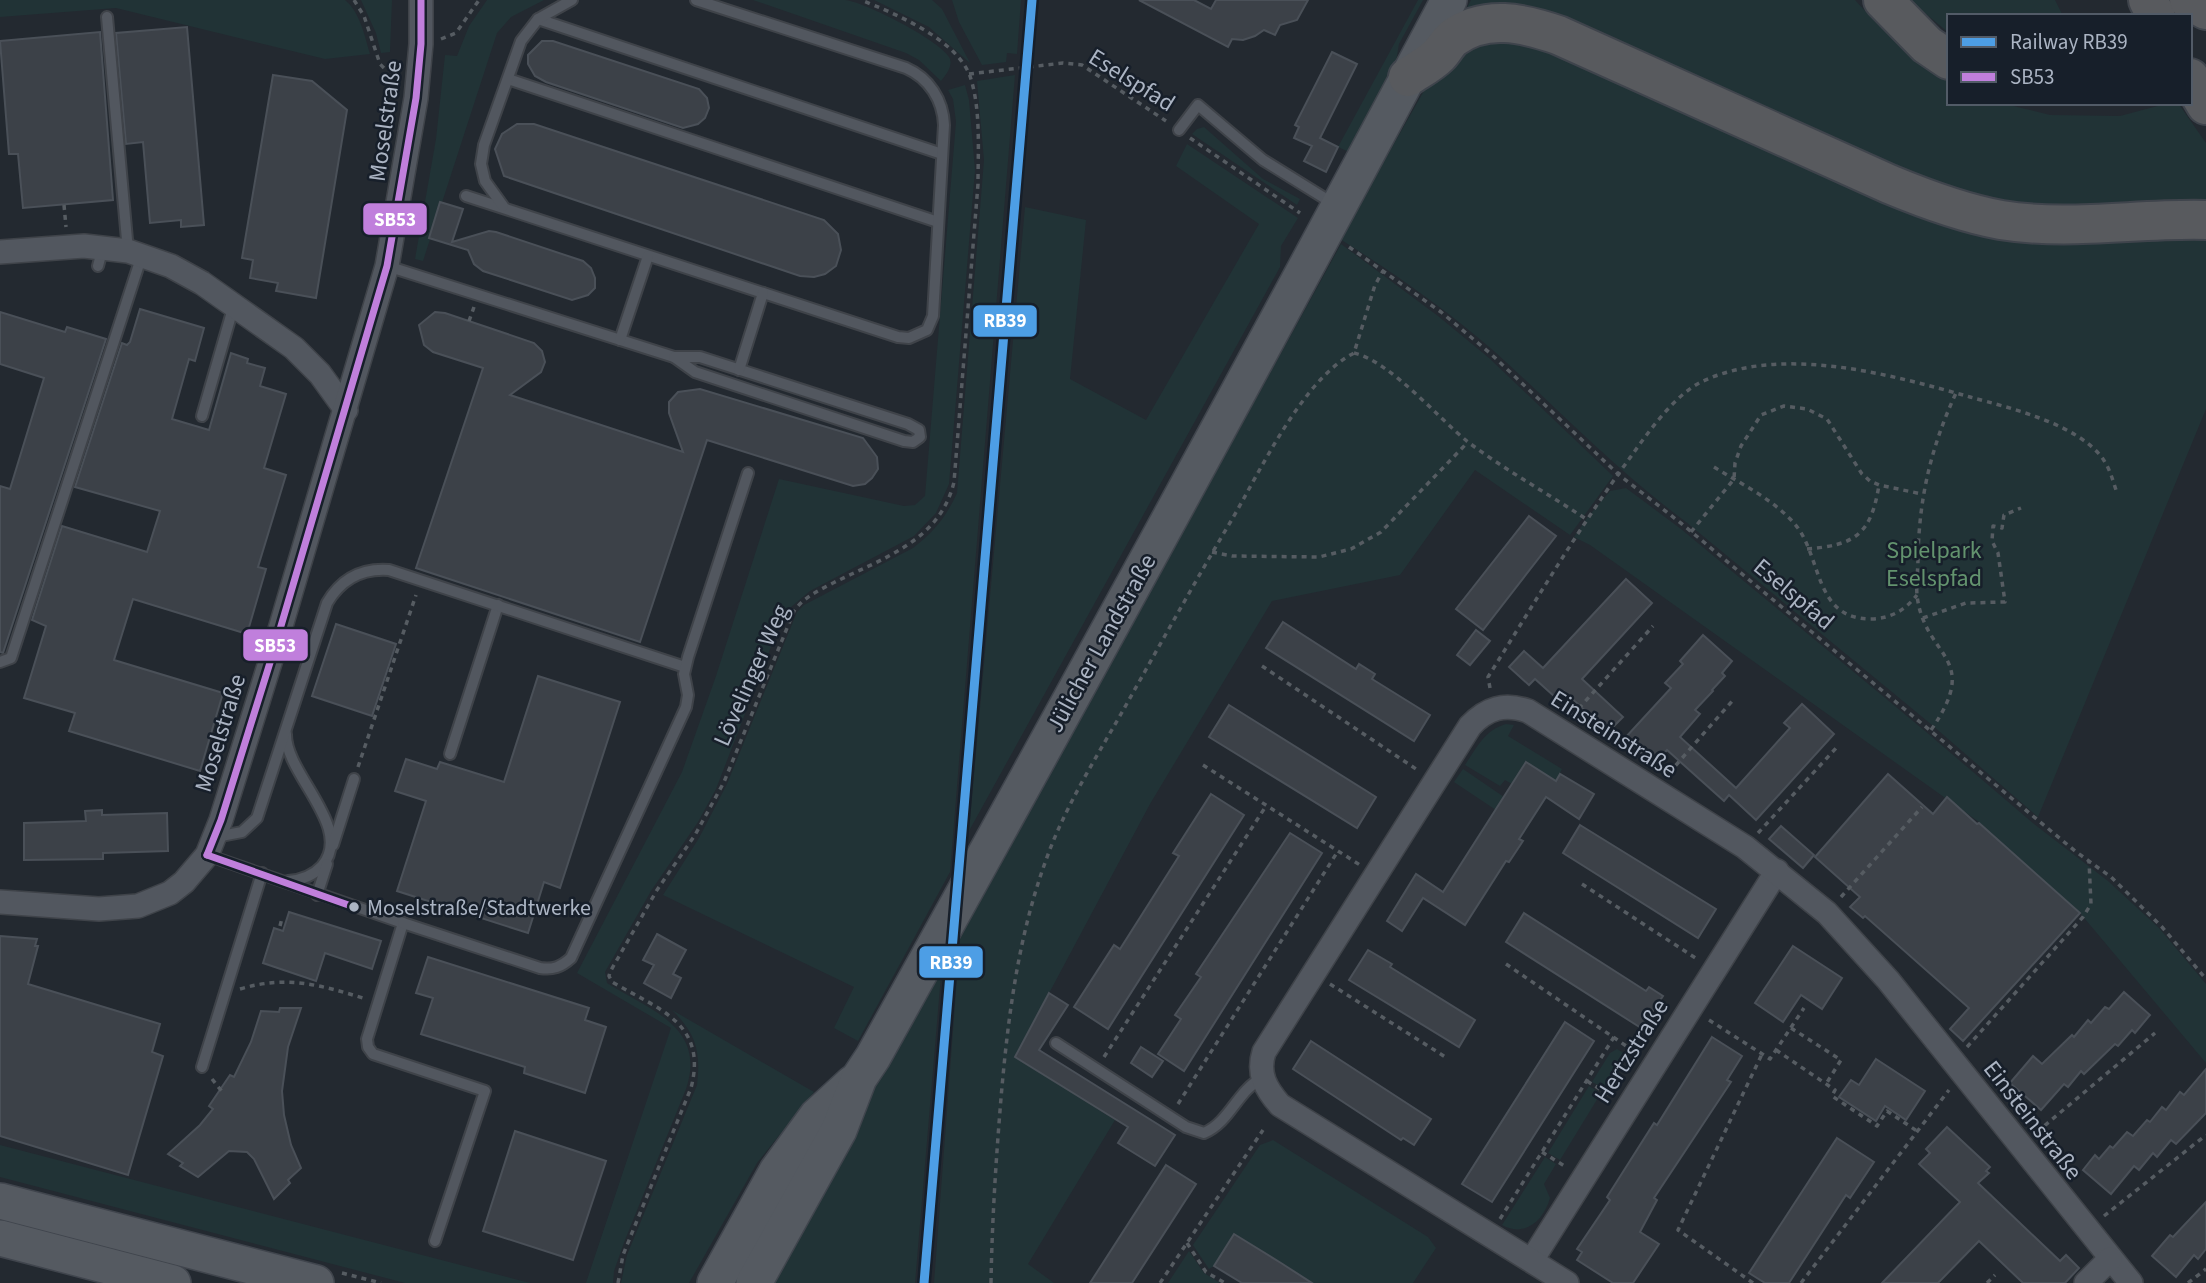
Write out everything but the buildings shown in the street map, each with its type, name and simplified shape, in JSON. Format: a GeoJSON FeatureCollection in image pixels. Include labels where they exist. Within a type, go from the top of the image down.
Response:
{"type":"FeatureCollection","features":[{"type":"Feature","properties":{"kind":"highway"},"geometry":{"type":"LineString","coordinates":[[1883,0],[1927,45],[1947,59]]}},
{"type":"Feature","properties":{"kind":"highway"},"geometry":{"type":"LineString","coordinates":[[2189,0],[2206,10]]}},
{"type":"Feature","properties":{"kind":"highway"},"geometry":{"type":"LineString","coordinates":[[1408,77],[1437,56],[1453,39],[1475,27],[1501,22],[1529,25],[1558,35],[1941,205],[2002,220],[2060,224],[2206,220]]}},
{"type":"Feature","properties":{"kind":"main road","name":"Jülicher Landstraße"},"geometry":{"type":"LineString","coordinates":[[754,1283],[839,1130],[859,1078],[970,883],[1340,207],[1449,0]]}},
{"type":"Feature","properties":{"kind":"main road","name":"Jülicher Landstraße"},"geometry":{"type":"LineString","coordinates":[[715,1283],[777,1171],[817,1116],[859,1078]]}},
{"type":"Feature","properties":{"kind":"main road"},"geometry":{"type":"LineString","coordinates":[[0,1201],[316,1283]]}},
{"type":"Feature","properties":{"kind":"main road"},"geometry":{"type":"LineString","coordinates":[[0,1238],[173,1283]]}},
{"type":"Feature","properties":{"kind":"street","name":"Moselstraße"},"geometry":{"type":"LineString","coordinates":[[0,902],[99,909],[138,906],[155,901],[177,888],[196,870],[211,846],[346,410],[387,267],[416,98],[421,44],[421,0]]}},
{"type":"Feature","properties":{"kind":"street"},"geometry":{"type":"LineString","coordinates":[[0,253],[67,246],[101,256],[135,253],[186,273],[294,348],[320,374],[346,410]]}},
{"type":"Feature","properties":{"kind":"street","name":"Einsteinstraße"},"geometry":{"type":"LineString","coordinates":[[1262,1078],[1260,1065],[1264,1052],[1470,726],[1480,715],[1493,709],[1515,707],[1528,711],[1745,847],[1827,913],[1888,980],[2131,1283]]}},
{"type":"Feature","properties":{"kind":"street","name":"Hertzstraße"},"geometry":{"type":"LineString","coordinates":[[1532,1260],[1777,871]]}},
{"type":"Feature","properties":{"kind":"street"},"geometry":{"type":"LineString","coordinates":[[1262,1078],[1268,1092],[1280,1105],[1567,1283]]}},
{"type":"Feature","properties":{"kind":"street"},"geometry":{"type":"LineString","coordinates":[[2086,1283],[2110,1259]]}},
{"type":"Feature","properties":{"kind":"lane"},"geometry":{"type":"LineString","coordinates":[[504,209],[485,181],[481,156],[521,41],[538,19],[572,0]]}},
{"type":"Feature","properties":{"kind":"lane"},"geometry":{"type":"LineString","coordinates":[[466,196],[898,337],[906,338],[927,330],[932,321],[943,117],[940,104],[931,88],[914,71],[696,0]]}},
{"type":"Feature","properties":{"kind":"lane"},"geometry":{"type":"LineString","coordinates":[[0,662],[11,658],[135,253],[107,17]]}},
{"type":"Feature","properties":{"kind":"lane"},"geometry":{"type":"LineString","coordinates":[[538,19],[942,154]]}},
{"type":"Feature","properties":{"kind":"lane"},"geometry":{"type":"LineString","coordinates":[[508,79],[938,222]]}},
{"type":"Feature","properties":{"kind":"lane"},"geometry":{"type":"LineString","coordinates":[[1179,130],[1198,105],[1263,160],[1321,198],[1340,207]]}},
{"type":"Feature","properties":{"kind":"lane"},"geometry":{"type":"LineString","coordinates":[[620,340],[648,256]]}},
{"type":"Feature","properties":{"kind":"lane"},"geometry":{"type":"LineString","coordinates":[[387,267],[674,357],[700,357],[908,424],[919,430],[920,437],[913,442],[904,441],[695,372],[674,357]]}},
{"type":"Feature","properties":{"kind":"lane"},"geometry":{"type":"LineString","coordinates":[[739,370],[763,293]]}},
{"type":"Feature","properties":{"kind":"lane"},"geometry":{"type":"LineString","coordinates":[[202,416],[234,305]]}},
{"type":"Feature","properties":{"kind":"lane"},"geometry":{"type":"LineString","coordinates":[[211,846],[262,873],[317,895],[540,968],[550,970],[564,964],[575,951],[686,707],[688,695],[685,667],[748,472]]}},
{"type":"Feature","properties":{"kind":"lane"},"geometry":{"type":"LineString","coordinates":[[211,846],[251,827],[257,818],[323,615],[335,589],[359,572],[374,568],[389,569],[685,667]]}},
{"type":"Feature","properties":{"kind":"lane"},"geometry":{"type":"LineString","coordinates":[[450,754],[498,605]]}},
{"type":"Feature","properties":{"kind":"lane"},"geometry":{"type":"LineString","coordinates":[[282,881],[298,880],[311,875],[321,868],[329,856],[329,831],[324,818],[288,753],[287,724]]}},
{"type":"Feature","properties":{"kind":"lane"},"geometry":{"type":"LineString","coordinates":[[317,895],[354,779]]}},
{"type":"Feature","properties":{"kind":"lane"},"geometry":{"type":"LineString","coordinates":[[202,1067],[262,873]]}},
{"type":"Feature","properties":{"kind":"lane"},"geometry":{"type":"LineString","coordinates":[[403,923],[367,1039],[368,1047],[373,1055],[485,1091],[435,1241]]}},
{"type":"Feature","properties":{"kind":"lane"},"geometry":{"type":"LineString","coordinates":[[1056,1043],[1186,1127],[1204,1133],[1218,1127],[1250,1084],[1262,1078]]}},
{"type":"Feature","properties":{"kind":"path"},"geometry":{"type":"LineString","coordinates":[[354,0],[364,16],[380,64],[385,69],[399,71]]}},
{"type":"Feature","properties":{"kind":"path"},"geometry":{"type":"LineString","coordinates":[[439,40],[456,33],[479,0]]}},
{"type":"Feature","properties":{"kind":"path"},"geometry":{"type":"LineString","coordinates":[[861,0],[892,13],[939,41],[959,59],[969,74]]}},
{"type":"Feature","properties":{"kind":"path","name":"Eselspfad"},"geometry":{"type":"LineString","coordinates":[[969,74],[1063,63],[1082,65],[1300,213]]}},
{"type":"Feature","properties":{"kind":"path","name":"Lövelinger Weg"},"geometry":{"type":"LineString","coordinates":[[618,1283],[624,1255],[691,1088],[695,1059],[690,1040],[678,1022],[612,982],[610,972],[724,782],[794,611],[810,595],[923,535],[951,497],[978,184],[976,115],[969,74]]}},
{"type":"Feature","properties":{"kind":"path"},"geometry":{"type":"LineString","coordinates":[[64,205],[65,217]]}},
{"type":"Feature","properties":{"kind":"path","name":"Eselspfad"},"geometry":{"type":"LineString","coordinates":[[1349,247],[1441,312],[1491,354],[1618,474],[1692,532],[2088,861],[2111,877],[2162,927],[2206,979]]}},
{"type":"Feature","properties":{"kind":"path"},"geometry":{"type":"LineString","coordinates":[[1354,353],[1375,285],[1383,271]]}},
{"type":"Feature","properties":{"kind":"path"},"geometry":{"type":"LineString","coordinates":[[991,1283],[992,1201],[1013,985],[1030,908],[1047,858],[1075,795],[1212,552],[1308,394],[1340,360],[1354,353],[1366,355],[1468,442],[1586,519]]}},
{"type":"Feature","properties":{"kind":"path"},"geometry":{"type":"LineString","coordinates":[[1491,695],[1488,677],[1586,519],[1651,429],[1698,383],[1751,366],[1785,363],[1827,365],[1956,393],[2035,417],[2080,439],[2103,460],[2118,493]]}},
{"type":"Feature","properties":{"kind":"path"},"geometry":{"type":"LineString","coordinates":[[1931,730],[1946,709],[1954,683],[1950,664],[1923,618],[1917,596],[1919,523],[1922,494],[1936,443],[1956,393]]}},
{"type":"Feature","properties":{"kind":"path"},"geometry":{"type":"LineString","coordinates":[[1692,532],[1734,479],[1735,463],[1741,446],[1761,415],[1784,406],[1807,409],[1827,419],[1862,474],[1879,485],[1922,494]]}},
{"type":"Feature","properties":{"kind":"path"},"geometry":{"type":"LineString","coordinates":[[1212,552],[1232,556],[1319,557],[1351,549],[1381,531],[1468,442]]}},
{"type":"Feature","properties":{"kind":"path"},"geometry":{"type":"LineString","coordinates":[[1714,467],[1774,503],[1796,525],[1823,589],[1836,608],[1852,616],[1882,618],[1905,610],[1917,596]]}},
{"type":"Feature","properties":{"kind":"path"},"geometry":{"type":"LineString","coordinates":[[1807,549],[1835,545],[1857,536],[1872,518],[1879,485]]}},
{"type":"Feature","properties":{"kind":"path"},"geometry":{"type":"LineString","coordinates":[[1923,618],[1966,603],[2005,602],[1998,553],[1992,541],[1993,526],[2002,528],[2004,515],[2021,508]]}},
{"type":"Feature","properties":{"kind":"path"},"geometry":{"type":"LineString","coordinates":[[354,779],[421,579]]}},
{"type":"Feature","properties":{"kind":"path","name":"Einsteinstraße"},"geometry":{"type":"LineString","coordinates":[[1568,720],[1653,626]]}},
{"type":"Feature","properties":{"kind":"path"},"geometry":{"type":"LineString","coordinates":[[1262,666],[1424,774]]}},
{"type":"Feature","properties":{"kind":"path","name":"Einsteinstraße"},"geometry":{"type":"LineString","coordinates":[[1663,779],[1734,699]]}},
{"type":"Feature","properties":{"kind":"path"},"geometry":{"type":"LineString","coordinates":[[1755,837],[1837,747]]}},
{"type":"Feature","properties":{"kind":"path"},"geometry":{"type":"LineString","coordinates":[[1203,765],[1364,868]]}},
{"type":"Feature","properties":{"kind":"path"},"geometry":{"type":"LineString","coordinates":[[1097,1069],[1266,806]]}},
{"type":"Feature","properties":{"kind":"path"},"geometry":{"type":"LineString","coordinates":[[1835,904],[1922,807]]}},
{"type":"Feature","properties":{"kind":"path"},"geometry":{"type":"LineString","coordinates":[[1170,1116],[1338,851]]}},
{"type":"Feature","properties":{"kind":"path"},"geometry":{"type":"LineString","coordinates":[[1964,1051],[2091,904],[2088,861]]}},
{"type":"Feature","properties":{"kind":"path"},"geometry":{"type":"LineString","coordinates":[[1582,884],[1702,962]]}},
{"type":"Feature","properties":{"kind":"path"},"geometry":{"type":"LineString","coordinates":[[280,926],[282,918]]}},
{"type":"Feature","properties":{"kind":"path","name":"Hertzstraße"},"geometry":{"type":"LineString","coordinates":[[1506,964],[1642,1057]]}},
{"type":"Feature","properties":{"kind":"path"},"geometry":{"type":"LineString","coordinates":[[1324,981],[1447,1058]]}},
{"type":"Feature","properties":{"kind":"path"},"geometry":{"type":"LineString","coordinates":[[223,994],[256,985],[298,982],[323,986],[378,1003]]}},
{"type":"Feature","properties":{"kind":"path"},"geometry":{"type":"LineString","coordinates":[[1701,1015],[1770,1059],[1804,1008]]}},
{"type":"Feature","properties":{"kind":"path"},"geometry":{"type":"LineString","coordinates":[[1791,1028],[1841,1060],[1826,1084]]}},
{"type":"Feature","properties":{"kind":"path","name":"Einsteinstraße"},"geometry":{"type":"LineString","coordinates":[[2032,1136],[2155,1033]]}},
{"type":"Feature","properties":{"kind":"path","name":"Hertzstraße"},"geometry":{"type":"LineString","coordinates":[[1497,1225],[1614,1037]]}},
{"type":"Feature","properties":{"kind":"path"},"geometry":{"type":"LineString","coordinates":[[1776,1050],[1835,1090],[1832,1096],[1877,1126],[1887,1111],[1917,1131]]}},
{"type":"Feature","properties":{"kind":"path"},"geometry":{"type":"LineString","coordinates":[[1753,1283],[1678,1230],[1762,1054]]}},
{"type":"Feature","properties":{"kind":"path"},"geometry":{"type":"LineString","coordinates":[[202,1067],[224,1094]]}},
{"type":"Feature","properties":{"kind":"path"},"geometry":{"type":"LineString","coordinates":[[1587,1081],[1616,1099]]}},
{"type":"Feature","properties":{"kind":"path","name":"Einsteinstraße"},"geometry":{"type":"LineString","coordinates":[[1801,1283],[1955,1082]]}},
{"type":"Feature","properties":{"kind":"path"},"geometry":{"type":"LineString","coordinates":[[1160,1283],[1263,1130]]}},
{"type":"Feature","properties":{"kind":"path"},"geometry":{"type":"LineString","coordinates":[[2099,1219],[2206,1135]]}},
{"type":"Feature","properties":{"kind":"path"},"geometry":{"type":"LineString","coordinates":[[1542,1152],[1571,1170]]}},
{"type":"Feature","properties":{"kind":"path"},"geometry":{"type":"LineString","coordinates":[[1187,1243],[1206,1272],[1225,1283]]}},
{"type":"Feature","properties":{"kind":"path"},"geometry":{"type":"LineString","coordinates":[[2188,1283],[2206,1269]]}},
{"type":"Feature","properties":{"kind":"path"},"geometry":{"type":"LineString","coordinates":[[1987,1283],[1995,1275]]}},
{"type":"Feature","properties":{"kind":"green space"},"geometry":{"type":"Polygon","coordinates":[[[0,0],[345,0],[358,18],[370,54],[325,59],[116,8],[0,17],[0,0]]]}},
{"type":"Feature","properties":{"kind":"green space"},"geometry":{"type":"Polygon","coordinates":[[[361,0],[392,0],[390,52],[381,53],[376,33],[361,0]]]}},
{"type":"Feature","properties":{"kind":"green space"},"geometry":{"type":"Polygon","coordinates":[[[487,0],[544,0],[511,17],[497,33],[423,261],[415,259],[436,139],[445,55],[457,56],[469,26],[487,0]]]}},
{"type":"Feature","properties":{"kind":"green space"},"geometry":{"type":"Polygon","coordinates":[[[753,0],[855,2],[901,23],[931,41],[949,57],[950,67],[941,81],[919,60],[906,53],[753,0]]]}},
{"type":"Feature","properties":{"kind":"green space"},"geometry":{"type":"Polygon","coordinates":[[[874,0],[932,0],[942,9],[970,63],[929,27],[874,0]]]}},
{"type":"Feature","properties":{"kind":"green space"},"geometry":{"type":"Polygon","coordinates":[[[952,0],[1021,0],[1017,54],[1007,53],[1006,62],[982,65],[959,22],[952,0]]]}},
{"type":"Feature","properties":{"kind":"green space"},"geometry":{"type":"Polygon","coordinates":[[[1418,0],[1423,0],[1399,44],[1394,73],[1349,152],[1338,147],[1418,0]]]}},
{"type":"Feature","properties":{"kind":"green space"},"geometry":{"type":"Polygon","coordinates":[[[1471,0],[1855,0],[1910,55],[1947,79],[1947,105],[2009,105],[2050,115],[2120,116],[2161,105],[2179,105],[2206,143],[2206,212],[1962,202],[1545,18],[1459,23],[1471,0]]]}},
{"type":"Feature","properties":{"kind":"green space"},"geometry":{"type":"Polygon","coordinates":[[[1909,0],[2055,0],[2062,14],[1947,14],[1947,31],[1909,0]]]}},
{"type":"Feature","properties":{"kind":"green space","name":"Spielpark Eselspfad"},"geometry":{"type":"Polygon","coordinates":[[[1482,37],[1534,43],[1906,212],[1952,228],[2172,236],[2206,240],[2206,409],[2038,817],[1932,725],[1636,482],[1477,336],[1420,292],[1340,239],[1438,66],[1482,37]]]}},
{"type":"Feature","properties":{"kind":"green space"},"geometry":{"type":"Polygon","coordinates":[[[1015,75],[950,872],[858,1041],[834,1028],[854,987],[663,895],[699,838],[727,784],[797,612],[804,605],[913,548],[939,524],[957,493],[984,160],[977,81],[1015,75]]]}},
{"type":"Feature","properties":{"kind":"green space"},"geometry":{"type":"Polygon","coordinates":[[[965,85],[969,100],[975,170],[949,484],[936,513],[914,536],[810,591],[784,613],[716,789],[698,822],[651,891],[605,972],[607,983],[656,1012],[682,1035],[689,1050],[690,1068],[686,1089],[625,1240],[614,1271],[613,1283],[586,1283],[671,1028],[577,973],[682,772],[716,676],[779,479],[904,506],[915,505],[925,496],[956,122],[953,99],[948,90],[965,85]]]}},
{"type":"Feature","properties":{"kind":"green space"},"geometry":{"type":"Polygon","coordinates":[[[1204,127],[1263,179],[1300,199],[1297,205],[1192,134],[1204,127]]]}},
{"type":"Feature","properties":{"kind":"green space"},"geometry":{"type":"Polygon","coordinates":[[[1187,144],[1298,218],[1281,246],[1280,267],[969,831],[1025,207],[1086,220],[1070,379],[1146,420],[1259,224],[1176,166],[1187,144]]]}},
{"type":"Feature","properties":{"kind":"green space"},"geometry":{"type":"Polygon","coordinates":[[[1341,244],[1438,316],[1489,358],[1613,476],[1570,535],[1475,470],[1400,575],[1272,601],[1150,804],[1015,1057],[1115,1120],[1028,1264],[1054,1283],[934,1283],[960,938],[1341,244]]]}},
{"type":"Feature","properties":{"kind":"green space"},"geometry":{"type":"Polygon","coordinates":[[[1626,488],[1681,529],[2034,824],[2108,881],[2159,928],[2206,984],[2206,1063],[2080,913],[1979,822],[1590,545],[1574,537],[1610,491],[1626,488]]]}},
{"type":"Feature","properties":{"kind":"green space"},"geometry":{"type":"Polygon","coordinates":[[[1506,724],[1514,725],[1508,736],[1562,769],[1556,781],[1526,762],[1512,784],[1505,780],[1500,786],[1465,765],[1492,730],[1506,724]]]}},
{"type":"Feature","properties":{"kind":"green space"},"geometry":{"type":"Polygon","coordinates":[[[1463,769],[1504,797],[1496,810],[1454,782],[1463,769]]]}},
{"type":"Feature","properties":{"kind":"green space"},"geometry":{"type":"Polygon","coordinates":[[[942,963],[915,1283],[770,1283],[942,963]]]}},
{"type":"Feature","properties":{"kind":"green space"},"geometry":{"type":"Polygon","coordinates":[[[672,1010],[814,1092],[757,1163],[689,1283],[621,1283],[627,1255],[697,1085],[698,1062],[692,1035],[672,1010]]]}},
{"type":"Feature","properties":{"kind":"green space"},"geometry":{"type":"Polygon","coordinates":[[[1617,1049],[1625,1054],[1604,1088],[1592,1082],[1610,1053],[1617,1049]]]}},
{"type":"Feature","properties":{"kind":"green space"},"geometry":{"type":"Polygon","coordinates":[[[1589,1086],[1601,1093],[1560,1160],[1548,1153],[1589,1086]]]}},
{"type":"Feature","properties":{"kind":"green space"},"geometry":{"type":"Polygon","coordinates":[[[1273,1140],[1428,1237],[1436,1248],[1413,1283],[1312,1283],[1235,1234],[1214,1266],[1209,1269],[1193,1245],[1260,1145],[1273,1140]]]}},
{"type":"Feature","properties":{"kind":"green space"},"geometry":{"type":"Polygon","coordinates":[[[0,1145],[531,1283],[405,1283],[0,1177],[0,1145]]]}},
{"type":"Feature","properties":{"kind":"green space"},"geometry":{"type":"Polygon","coordinates":[[[1545,1157],[1556,1164],[1544,1184],[1550,1198],[1543,1213],[1526,1228],[1502,1225],[1545,1157]]]}},
{"type":"Feature","properties":{"kind":"green space"},"geometry":{"type":"Polygon","coordinates":[[[1189,1251],[1204,1273],[1220,1283],[1168,1283],[1189,1251]]]}},
{"type":"Feature","properties":{"kind":"rail line","name":"RB39"},"geometry":{"type":"LineString","coordinates":[[924,1283],[1032,0]]}},
{"type":"Feature","properties":{"kind":"transit line","name":"SB53"},"geometry":{"type":"LineString","coordinates":[[207,855],[221,820],[273,653],[387,266],[416,98],[421,44],[421,0]]}},
{"type":"Feature","properties":{"kind":"transit line","name":"SB53"},"geometry":{"type":"LineString","coordinates":[[207,855],[354,907]]}},
{"type":"Feature","properties":{"kind":"place","name":"Moselstraße/Stadtwerke"},"geometry":{"type":"Point","coordinates":[354,907]}}]}
